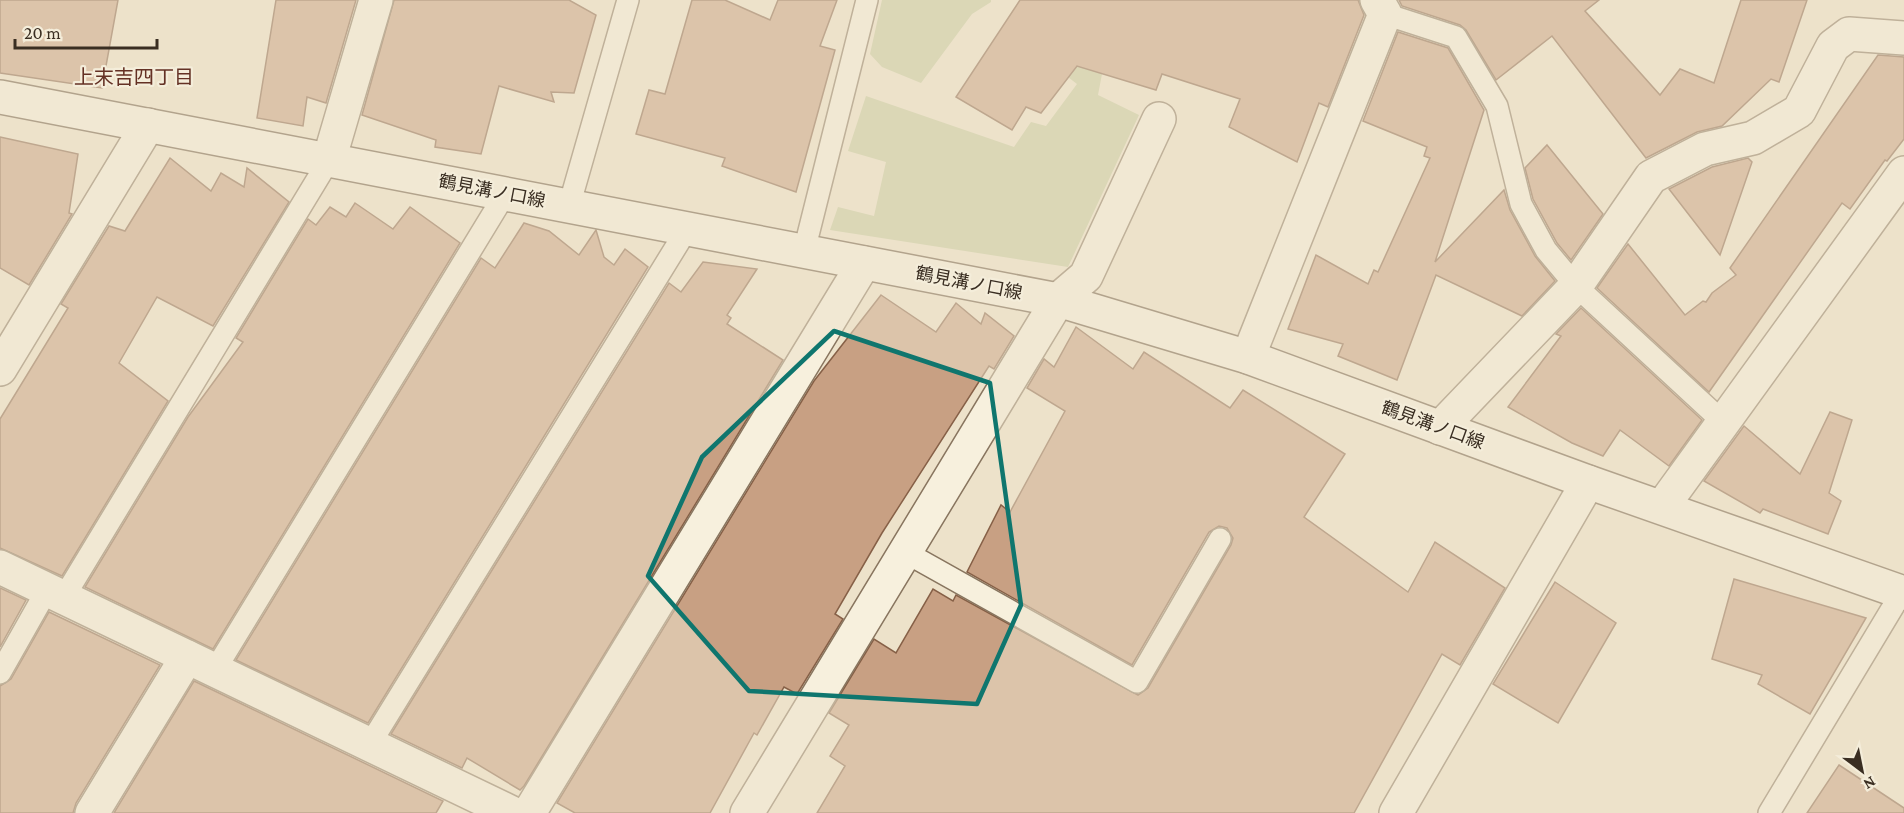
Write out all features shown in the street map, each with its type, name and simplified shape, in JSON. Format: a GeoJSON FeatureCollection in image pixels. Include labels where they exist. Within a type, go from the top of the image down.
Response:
{"type":"FeatureCollection","features":[{"type":"Feature","properties":{"kind":"street"},"geometry":{"type":"LineString","coordinates":[[329,160],[376,0]]}},
{"type":"Feature","properties":{"kind":"street"},"geometry":{"type":"LineString","coordinates":[[1248,357],[1381,7]]}},
{"type":"Feature","properties":{"kind":"street"},"geometry":{"type":"LineString","coordinates":[[1440,428],[1576,286],[1651,177],[1705,149],[1753,138],[1799,111],[1833,46],[1849,34],[1904,38]]}},
{"type":"Feature","properties":{"kind":"street","name":"鶴見溝ノ口線"},"geometry":{"type":"LineString","coordinates":[[0,97],[1058,300],[1248,357],[1588,482],[1903,593]]}},
{"type":"Feature","properties":{"kind":"street"},"geometry":{"type":"LineString","coordinates":[[747,813],[1058,300],[1086,276],[1159,119]]}},
{"type":"Feature","properties":{"kind":"street"},"geometry":{"type":"LineString","coordinates":[[0,369],[148,125]]}},
{"type":"Feature","properties":{"kind":"street"},"geometry":{"type":"LineString","coordinates":[[1662,507],[1904,173]]}},
{"type":"Feature","properties":{"kind":"street"},"geometry":{"type":"LineString","coordinates":[[529,813],[864,263]]}},
{"type":"Feature","properties":{"kind":"street"},"geometry":{"type":"LineString","coordinates":[[1396,813],[1588,482]]}},
{"type":"Feature","properties":{"kind":"street"},"geometry":{"type":"LineString","coordinates":[[0,567],[512,813]]}},
{"type":"Feature","properties":{"kind":"street"},"geometry":{"type":"LineString","coordinates":[[92,813],[201,664]]}},
{"type":"Feature","properties":{"kind":"lane"},"geometry":{"type":"LineString","coordinates":[[569,206],[628,0]]}},
{"type":"Feature","properties":{"kind":"lane"},"geometry":{"type":"LineString","coordinates":[[804,251],[867,0]]}},
{"type":"Feature","properties":{"kind":"lane"},"geometry":{"type":"LineString","coordinates":[[1381,7],[1456,37],[1497,106],[1521,204],[1546,250],[1576,286],[1723,422]]}},
{"type":"Feature","properties":{"kind":"lane"},"geometry":{"type":"LineString","coordinates":[[0,673],[55,594],[329,160]]}},
{"type":"Feature","properties":{"kind":"lane"},"geometry":{"type":"LineString","coordinates":[[201,664],[505,194]]}},
{"type":"Feature","properties":{"kind":"lane"},"geometry":{"type":"LineString","coordinates":[[370,744],[687,229]]}},
{"type":"Feature","properties":{"kind":"lane"},"geometry":{"type":"LineString","coordinates":[[905,552],[1137,682],[1220,539]]}},
{"type":"Feature","properties":{"kind":"lane"},"geometry":{"type":"LineString","coordinates":[[1769,813],[1903,593]]}},
{"type":"Feature","properties":{"kind":"highlighted area"},"geometry":{"type":"Polygon","coordinates":[[[834,331],[990,383],[1021,605],[977,704],[749,691],[648,576],[702,457],[834,331]]]}},
{"type":"Feature","properties":{"kind":"green space"},"geometry":{"type":"Polygon","coordinates":[[[882,0],[991,0],[991,2],[972,14],[921,83],[882,67],[870,54],[882,0]]]}},
{"type":"Feature","properties":{"kind":"green space"},"geometry":{"type":"Polygon","coordinates":[[[1116,0],[1098,95],[1139,115],[1068,267],[830,230],[838,207],[874,216],[886,162],[848,151],[866,96],[1014,147],[1031,122],[1046,126],[1077,84],[1064,74],[1116,0]]]}},
{"type":"Feature","properties":{"kind":"building"},"geometry":{"type":"Polygon","coordinates":[[[0,0],[118,0],[102,88],[0,73],[0,0]]]}},
{"type":"Feature","properties":{"kind":"building"},"geometry":{"type":"Polygon","coordinates":[[[276,0],[356,0],[326,103],[307,97],[303,126],[257,118],[276,0]]]}},
{"type":"Feature","properties":{"kind":"building"},"geometry":{"type":"Polygon","coordinates":[[[394,0],[569,0],[596,15],[574,93],[551,92],[554,102],[499,86],[481,154],[435,147],[436,140],[362,115],[394,0]]]}},
{"type":"Feature","properties":{"kind":"building"},"geometry":{"type":"Polygon","coordinates":[[[692,0],[725,0],[770,20],[778,0],[837,0],[820,46],[835,50],[796,192],[722,166],[725,158],[636,134],[649,90],[665,94],[692,0]]]}},
{"type":"Feature","properties":{"kind":"building"},"geometry":{"type":"Polygon","coordinates":[[[1020,0],[1358,0],[1364,15],[1328,107],[1319,103],[1297,162],[1229,127],[1240,99],[1162,74],[1156,90],[1077,66],[1041,113],[1026,107],[1012,130],[956,97],[1020,0]]]}},
{"type":"Feature","properties":{"kind":"building"},"geometry":{"type":"Polygon","coordinates":[[[1399,0],[1599,0],[1585,11],[1660,95],[1680,69],[1714,83],[1741,0],[1807,0],[1779,82],[1771,79],[1722,126],[1697,132],[1646,158],[1552,36],[1496,80],[1466,30],[1460,25],[1402,6],[1399,0]]]}},
{"type":"Feature","properties":{"kind":"building"},"geometry":{"type":"Polygon","coordinates":[[[1398,32],[1448,48],[1484,110],[1435,262],[1504,190],[1510,210],[1535,256],[1555,281],[1522,316],[1436,275],[1397,380],[1338,356],[1343,344],[1288,329],[1316,255],[1368,284],[1374,270],[1378,272],[1430,158],[1424,156],[1427,147],[1363,121],[1398,32]]]}},
{"type":"Feature","properties":{"kind":"building"},"geometry":{"type":"Polygon","coordinates":[[[1878,55],[1904,57],[1904,139],[1887,161],[1885,160],[1850,209],[1842,203],[1709,392],[1597,288],[1628,244],[1685,315],[1703,301],[1706,302],[1712,293],[1736,275],[1730,268],[1878,55]]]}},
{"type":"Feature","properties":{"kind":"building"},"geometry":{"type":"Polygon","coordinates":[[[0,137],[78,154],[69,213],[72,214],[29,285],[0,268],[0,137]]]}},
{"type":"Feature","properties":{"kind":"building"},"geometry":{"type":"Polygon","coordinates":[[[1547,145],[1603,214],[1571,260],[1557,243],[1533,199],[1525,168],[1547,145]]]}},
{"type":"Feature","properties":{"kind":"building"},"geometry":{"type":"Polygon","coordinates":[[[170,158],[211,191],[221,173],[244,187],[247,168],[289,202],[213,326],[157,297],[119,363],[168,401],[62,576],[0,548],[0,419],[68,308],[61,304],[109,226],[125,231],[170,158]]]}},
{"type":"Feature","properties":{"kind":"building"},"geometry":{"type":"Polygon","coordinates":[[[1748,158],[1752,162],[1720,255],[1669,189],[1712,167],[1748,158]]]}},
{"type":"Feature","properties":{"kind":"building"},"geometry":{"type":"Polygon","coordinates":[[[355,203],[393,229],[410,207],[460,243],[213,649],[85,587],[188,417],[243,342],[236,338],[308,219],[316,225],[330,207],[346,217],[355,203]]]}},
{"type":"Feature","properties":{"kind":"building"},"geometry":{"type":"Polygon","coordinates":[[[524,223],[549,231],[579,255],[596,230],[604,257],[614,265],[625,249],[648,267],[368,723],[236,660],[481,258],[495,268],[524,223]]]}},
{"type":"Feature","properties":{"kind":"building"},"geometry":{"type":"Polygon","coordinates":[[[703,262],[757,269],[727,315],[731,318],[727,324],[783,360],[524,786],[520,790],[467,758],[462,768],[391,734],[669,283],[681,292],[703,262]]]}},
{"type":"Feature","properties":{"kind":"building"},"geometry":{"type":"Polygon","coordinates":[[[881,295],[936,332],[956,303],[981,324],[985,313],[1014,336],[994,369],[989,366],[882,533],[835,614],[843,619],[797,694],[784,687],[757,735],[754,733],[710,813],[575,813],[557,803],[814,381],[881,295]]]}},
{"type":"Feature","properties":{"kind":"building"},"geometry":{"type":"Polygon","coordinates":[[[1581,308],[1702,420],[1669,466],[1620,430],[1603,456],[1572,443],[1508,407],[1561,336],[1556,334],[1581,308]]]}},
{"type":"Feature","properties":{"kind":"building"},"geometry":{"type":"Polygon","coordinates":[[[1076,327],[1133,369],[1144,352],[1230,408],[1243,390],[1345,454],[1304,517],[1408,592],[1435,542],[1505,588],[1460,665],[1442,654],[1354,813],[817,813],[845,766],[830,756],[849,725],[829,713],[874,639],[896,653],[933,589],[953,601],[956,595],[1138,695],[1148,688],[1231,545],[1233,538],[1227,528],[1219,526],[1209,532],[1132,665],[967,572],[1001,505],[1010,512],[1065,411],[1027,388],[1044,359],[1054,367],[1076,327]]]}},
{"type":"Feature","properties":{"kind":"building"},"geometry":{"type":"Polygon","coordinates":[[[1830,412],[1852,420],[1829,493],[1841,501],[1828,534],[1763,509],[1760,513],[1704,481],[1744,426],[1800,474],[1830,412]]]}},
{"type":"Feature","properties":{"kind":"building"},"geometry":{"type":"Polygon","coordinates":[[[1734,579],[1866,618],[1810,714],[1758,684],[1762,675],[1712,659],[1734,579]]]}},
{"type":"Feature","properties":{"kind":"building"},"geometry":{"type":"Polygon","coordinates":[[[1555,582],[1616,623],[1558,723],[1493,684],[1555,582]]]}},
{"type":"Feature","properties":{"kind":"building"},"geometry":{"type":"Polygon","coordinates":[[[0,588],[26,600],[0,647],[0,588]]]}},
{"type":"Feature","properties":{"kind":"building"},"geometry":{"type":"Polygon","coordinates":[[[49,612],[160,665],[76,803],[73,813],[0,813],[0,686],[11,679],[49,612]]]}},
{"type":"Feature","properties":{"kind":"building"},"geometry":{"type":"Polygon","coordinates":[[[194,681],[443,801],[436,813],[114,813],[194,681]]]}},
{"type":"Feature","properties":{"kind":"building"},"geometry":{"type":"Polygon","coordinates":[[[1839,765],[1904,808],[1904,813],[1807,813],[1839,765]]]}},
{"type":"Feature","properties":{"kind":"district","name":"上末吉四丁目"},"geometry":{"type":"Point","coordinates":[134,77]}}]}
